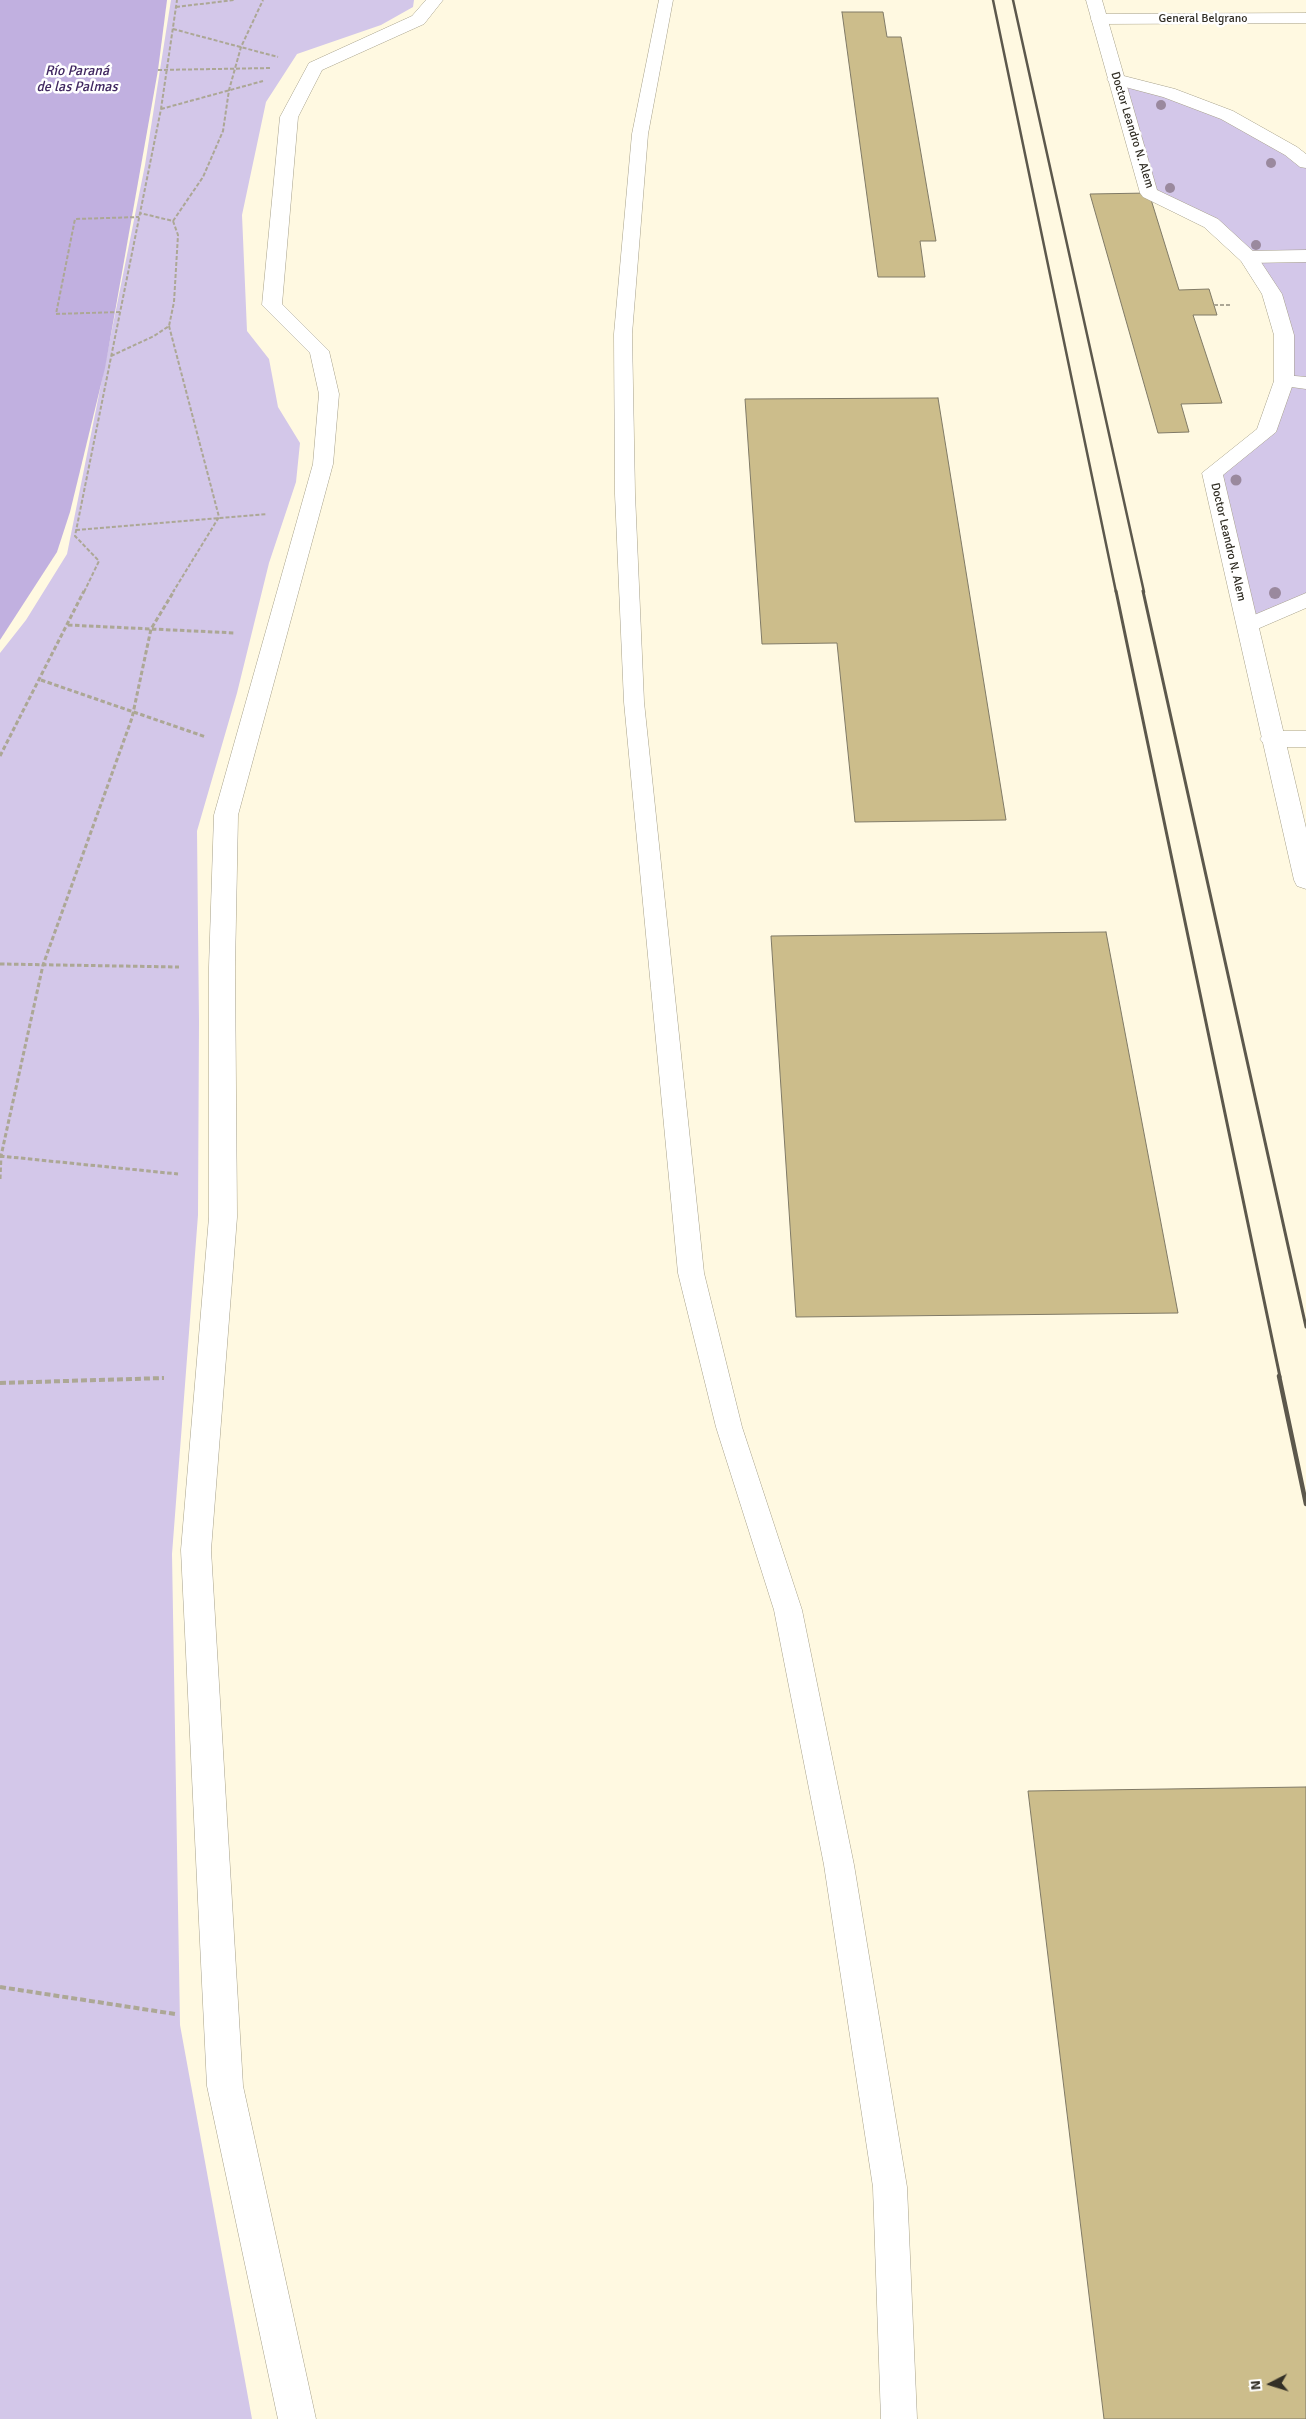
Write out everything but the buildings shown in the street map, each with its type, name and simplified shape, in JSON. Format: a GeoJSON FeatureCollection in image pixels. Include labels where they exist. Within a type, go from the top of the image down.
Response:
{"type":"FeatureCollection","features":[{"type":"Feature","properties":{"kind":"street"},"geometry":{"type":"LineString","coordinates":[[297,2419],[226,2086],[196,1550],[223,1217],[222,967],[226,815],[274,635],[323,464],[329,394],[319,351],[272,305],[289,116],[315,67],[418,20],[435,0]]}},
{"type":"Feature","properties":{"kind":"street","name":"Doctor Leandro N. Alem"},"geometry":{"type":"LineString","coordinates":[[1094,0],[1149,193],[1210,223],[1248,256],[1272,294],[1284,335],[1284,381],[1266,432],[1212,473],[1306,880]]}},
{"type":"Feature","properties":{"kind":"street","name":"General Belgrano"},"geometry":{"type":"LineString","coordinates":[[1099,19],[1306,18]]}},
{"type":"Feature","properties":{"kind":"street"},"geometry":{"type":"LineString","coordinates":[[1116,79],[1169,93],[1226,115],[1291,150],[1306,163]]}},
{"type":"Feature","properties":{"kind":"street"},"geometry":{"type":"LineString","coordinates":[[1248,256],[1306,256]]}},
{"type":"Feature","properties":{"kind":"street"},"geometry":{"type":"LineString","coordinates":[[1284,381],[1306,383]]}},
{"type":"Feature","properties":{"kind":"street"},"geometry":{"type":"LineString","coordinates":[[1248,626],[1306,600]]}},
{"type":"Feature","properties":{"kind":"street"},"geometry":{"type":"LineString","coordinates":[[1272,739],[1306,739]]}},
{"type":"Feature","properties":{"kind":"lane"},"geometry":{"type":"LineString","coordinates":[[666,0],[640,134],[623,334],[625,494],[634,702],[691,1273],[729,1427],[788,1610],[839,1866],[890,2187],[899,2419]]}},
{"type":"Feature","properties":{"kind":"path"},"geometry":{"type":"LineString","coordinates":[[0,756],[41,680],[99,560],[75,536],[161,109],[177,0]]}},
{"type":"Feature","properties":{"kind":"path"},"geometry":{"type":"LineString","coordinates":[[176,7],[234,0]]}},
{"type":"Feature","properties":{"kind":"path"},"geometry":{"type":"LineString","coordinates":[[173,221],[203,176],[223,131],[229,90],[241,47],[263,0]]}},
{"type":"Feature","properties":{"kind":"path"},"geometry":{"type":"LineString","coordinates":[[173,29],[315,67]]}},
{"type":"Feature","properties":{"kind":"path"},"geometry":{"type":"LineString","coordinates":[[158,70],[315,67]]}},
{"type":"Feature","properties":{"kind":"path"},"geometry":{"type":"LineString","coordinates":[[161,109],[315,67]]}},
{"type":"Feature","properties":{"kind":"path"},"geometry":{"type":"LineString","coordinates":[[140,213],[159,216],[173,221]]}},
{"type":"Feature","properties":{"kind":"path"},"geometry":{"type":"LineString","coordinates":[[120,312],[56,314],[75,218],[139,217]]}},
{"type":"Feature","properties":{"kind":"path"},"geometry":{"type":"LineString","coordinates":[[0,1179],[1,1156],[43,964],[133,711],[151,629],[219,517],[169,326],[174,302],[178,235],[173,221]]}},
{"type":"Feature","properties":{"kind":"path"},"geometry":{"type":"LineString","coordinates":[[111,356],[154,336],[169,326]]}},
{"type":"Feature","properties":{"kind":"path"},"geometry":{"type":"LineString","coordinates":[[76,530],[310,511]]}},
{"type":"Feature","properties":{"kind":"path"},"geometry":{"type":"LineString","coordinates":[[68,625],[274,635]]}},
{"type":"Feature","properties":{"kind":"path"},"geometry":{"type":"LineString","coordinates":[[41,680],[243,751]]}},
{"type":"Feature","properties":{"kind":"path"},"geometry":{"type":"LineString","coordinates":[[0,964],[222,967]]}},
{"type":"Feature","properties":{"kind":"path"},"geometry":{"type":"LineString","coordinates":[[1,1156],[224,1178]]}},
{"type":"Feature","properties":{"kind":"path"},"geometry":{"type":"LineString","coordinates":[[0,1383],[210,1376]]}},
{"type":"Feature","properties":{"kind":"path"},"geometry":{"type":"LineString","coordinates":[[0,1987],[222,2020]]}},
{"type":"Feature","properties":{"kind":"shaded area"},"geometry":{"type":"Polygon","coordinates":[[[171,0],[414,0],[413,7],[381,25],[297,54],[266,102],[242,215],[247,331],[269,359],[278,407],[300,443],[296,482],[269,563],[237,693],[197,831],[199,1022],[198,1215],[172,1554],[180,2025],[252,2419],[0,2419],[0,653],[26,620],[67,554],[145,165],[171,0]]]}},
{"type":"Feature","properties":{"kind":"shaded area"},"geometry":{"type":"Polygon","coordinates":[[[1116,79],[1226,115],[1306,163],[1306,600],[1248,626],[1212,473],[1266,432],[1284,381],[1272,294],[1211,223],[1149,193],[1116,79]]]}},
{"type":"Feature","properties":{"kind":"water","name":"Río Paraná de las Palmas"},"geometry":{"type":"Polygon","coordinates":[[[0,0],[167,0],[158,70],[105,368],[70,512],[57,552],[0,640],[0,0]]]}},
{"type":"Feature","properties":{"kind":"railway"},"geometry":{"type":"LineString","coordinates":[[993,0],[1116,592]]}},
{"type":"Feature","properties":{"kind":"railway"},"geometry":{"type":"LineString","coordinates":[[1013,0],[1144,592]]}},
{"type":"Feature","properties":{"kind":"railway"},"geometry":{"type":"LineString","coordinates":[[1116,591],[1280,1377]]}},
{"type":"Feature","properties":{"kind":"railway"},"geometry":{"type":"LineString","coordinates":[[1143,591],[1306,1327]]}},
{"type":"Feature","properties":{"kind":"railway"},"geometry":{"type":"LineString","coordinates":[[1279,1376],[1306,1504]]}}]}
